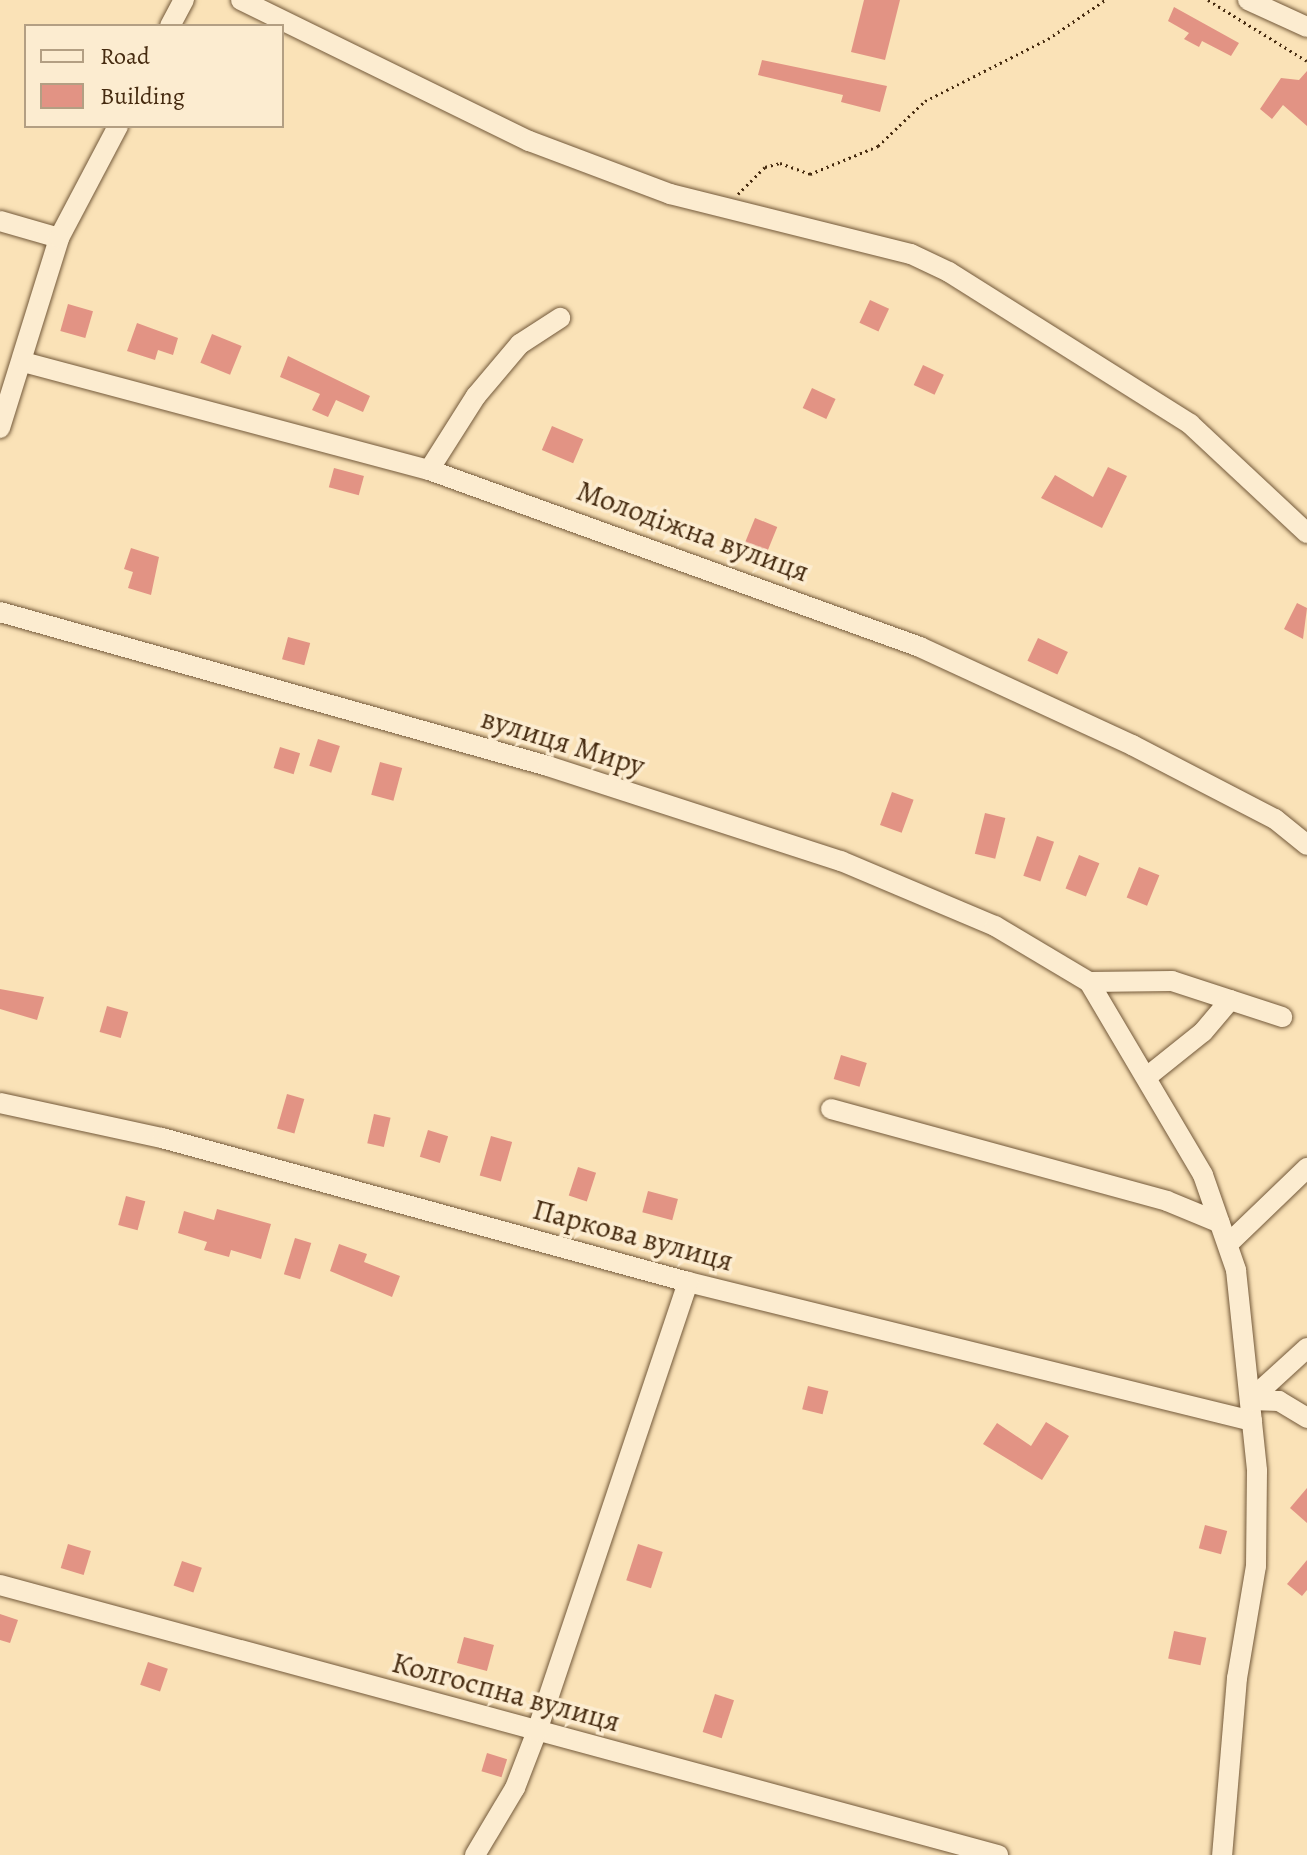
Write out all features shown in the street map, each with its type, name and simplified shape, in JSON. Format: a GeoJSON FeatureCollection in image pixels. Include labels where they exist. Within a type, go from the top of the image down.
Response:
{"type":"FeatureCollection","features":[{"type":"Feature","properties":{"kind":"street"},"geometry":{"type":"LineString","coordinates":[[171,24],[184,0]]}},
{"type":"Feature","properties":{"kind":"street"},"geometry":{"type":"LineString","coordinates":[[241,0],[529,141],[728,211],[881,246],[949,272],[1190,424],[1307,533]]}},
{"type":"Feature","properties":{"kind":"street"},"geometry":{"type":"LineString","coordinates":[[1248,0],[1307,27]]}},
{"type":"Feature","properties":{"kind":"street"},"geometry":{"type":"LineString","coordinates":[[0,428],[59,238],[117,128]]}},
{"type":"Feature","properties":{"kind":"street"},"geometry":{"type":"LineString","coordinates":[[0,221],[59,238]]}},
{"type":"Feature","properties":{"kind":"street"},"geometry":{"type":"LineString","coordinates":[[429,470],[476,396],[520,344],[560,318]]}},
{"type":"Feature","properties":{"kind":"street","name":"Молодіжна вулиця"},"geometry":{"type":"LineString","coordinates":[[23,362],[429,470],[920,647],[1132,745],[1275,819],[1307,845]]}},
{"type":"Feature","properties":{"kind":"street","name":"вулиця Миру"},"geometry":{"type":"LineString","coordinates":[[0,612],[548,766],[841,861],[995,926],[1089,982]]}},
{"type":"Feature","properties":{"kind":"street"},"geometry":{"type":"LineString","coordinates":[[1089,982],[1172,981],[1282,1017]]}},
{"type":"Feature","properties":{"kind":"street"},"geometry":{"type":"LineString","coordinates":[[1089,982],[1148,1076],[1203,1175],[1236,1270],[1257,1471],[1256,1566],[1237,1678],[1222,1855]]}},
{"type":"Feature","properties":{"kind":"street"},"geometry":{"type":"LineString","coordinates":[[1148,1076],[1203,1032],[1230,1000]]}},
{"type":"Feature","properties":{"kind":"street","name":"Паркова вулиця"},"geometry":{"type":"LineString","coordinates":[[0,1103],[162,1138],[688,1282],[1252,1421]]}},
{"type":"Feature","properties":{"kind":"street"},"geometry":{"type":"LineString","coordinates":[[831,1109],[1167,1201],[1220,1223]]}},
{"type":"Feature","properties":{"kind":"street"},"geometry":{"type":"LineString","coordinates":[[1228,1244],[1307,1168]]}},
{"type":"Feature","properties":{"kind":"street"},"geometry":{"type":"LineString","coordinates":[[475,1855],[515,1788],[537,1731],[688,1282]]}},
{"type":"Feature","properties":{"kind":"street"},"geometry":{"type":"LineString","coordinates":[[1250,1400],[1307,1348]]}},
{"type":"Feature","properties":{"kind":"street"},"geometry":{"type":"LineString","coordinates":[[1250,1400],[1279,1401],[1307,1418]]}},
{"type":"Feature","properties":{"kind":"street","name":"Колгоспна вулиця"},"geometry":{"type":"LineString","coordinates":[[0,1585],[998,1855]]}},
{"type":"Feature","properties":{"kind":"path"},"geometry":{"type":"LineString","coordinates":[[728,211],[742,188],[765,167],[780,163],[810,174],[878,146],[925,101],[1048,39],[1105,0]]}},
{"type":"Feature","properties":{"kind":"path"},"geometry":{"type":"LineString","coordinates":[[1208,0],[1307,61]]}},
{"type":"Feature","properties":{"kind":"building"},"geometry":{"type":"Polygon","coordinates":[[[864,0],[900,0],[885,60],[851,52],[864,0]]]}},
{"type":"Feature","properties":{"kind":"building"},"geometry":{"type":"Polygon","coordinates":[[[1174,7],[1239,43],[1231,56],[1202,41],[1199,47],[1184,39],[1189,33],[1168,21],[1174,7]]]}},
{"type":"Feature","properties":{"kind":"building"},"geometry":{"type":"Polygon","coordinates":[[[762,60],[887,86],[880,112],[841,102],[843,95],[758,75],[762,60]]]}},
{"type":"Feature","properties":{"kind":"building"},"geometry":{"type":"Polygon","coordinates":[[[1307,71],[1307,126],[1283,105],[1272,119],[1260,109],[1281,78],[1299,80],[1307,71]]]}},
{"type":"Feature","properties":{"kind":"building"},"geometry":{"type":"Polygon","coordinates":[[[870,300],[889,309],[878,332],[859,323],[870,300]]]}},
{"type":"Feature","properties":{"kind":"building"},"geometry":{"type":"Polygon","coordinates":[[[68,304],[93,311],[85,338],[60,331],[68,304]]]}},
{"type":"Feature","properties":{"kind":"building"},"geometry":{"type":"Polygon","coordinates":[[[137,323],[178,338],[173,355],[158,350],[155,360],[127,351],[137,323]]]}},
{"type":"Feature","properties":{"kind":"building"},"geometry":{"type":"Polygon","coordinates":[[[212,334],[242,346],[230,375],[200,363],[212,334]]]}},
{"type":"Feature","properties":{"kind":"building"},"geometry":{"type":"Polygon","coordinates":[[[288,356],[370,396],[363,412],[336,400],[328,417],[312,410],[320,394],[280,377],[288,356]]]}},
{"type":"Feature","properties":{"kind":"building"},"geometry":{"type":"Polygon","coordinates":[[[923,365],[944,375],[935,395],[914,385],[923,365]]]}},
{"type":"Feature","properties":{"kind":"building"},"geometry":{"type":"Polygon","coordinates":[[[812,388],[836,399],[826,419],[803,408],[812,388]]]}},
{"type":"Feature","properties":{"kind":"building"},"geometry":{"type":"Polygon","coordinates":[[[552,426],[583,439],[573,463],[542,450],[552,426]]]}},
{"type":"Feature","properties":{"kind":"building"},"geometry":{"type":"Polygon","coordinates":[[[1108,467],[1127,476],[1102,528],[1041,498],[1055,475],[1093,497],[1108,467]]]}},
{"type":"Feature","properties":{"kind":"building"},"geometry":{"type":"Polygon","coordinates":[[[334,468],[364,476],[359,495],[329,487],[334,468]]]}},
{"type":"Feature","properties":{"kind":"building"},"geometry":{"type":"Polygon","coordinates":[[[755,518],[777,527],[766,555],[744,546],[755,518]]]}},
{"type":"Feature","properties":{"kind":"building"},"geometry":{"type":"Polygon","coordinates":[[[131,548],[159,557],[151,595],[128,588],[133,572],[124,569],[131,548]]]}},
{"type":"Feature","properties":{"kind":"building"},"geometry":{"type":"Polygon","coordinates":[[[1297,603],[1307,608],[1303,639],[1284,629],[1297,603]]]}},
{"type":"Feature","properties":{"kind":"building"},"geometry":{"type":"Polygon","coordinates":[[[288,637],[310,643],[304,665],[282,659],[288,637]]]}},
{"type":"Feature","properties":{"kind":"building"},"geometry":{"type":"Polygon","coordinates":[[[1038,638],[1068,652],[1057,675],[1027,661],[1038,638]]]}},
{"type":"Feature","properties":{"kind":"building"},"geometry":{"type":"Polygon","coordinates":[[[318,739],[340,746],[331,773],[309,766],[318,739]]]}},
{"type":"Feature","properties":{"kind":"building"},"geometry":{"type":"Polygon","coordinates":[[[280,747],[300,753],[294,774],[274,768],[280,747]]]}},
{"type":"Feature","properties":{"kind":"building"},"geometry":{"type":"Polygon","coordinates":[[[380,762],[402,768],[393,801],[371,795],[380,762]]]}},
{"type":"Feature","properties":{"kind":"building"},"geometry":{"type":"Polygon","coordinates":[[[892,792],[914,800],[902,833],[880,825],[892,792]]]}},
{"type":"Feature","properties":{"kind":"building"},"geometry":{"type":"Polygon","coordinates":[[[985,813],[1005,818],[995,859],[975,854],[985,813]]]}},
{"type":"Feature","properties":{"kind":"building"},"geometry":{"type":"Polygon","coordinates":[[[1037,836],[1054,842],[1040,882],[1023,876],[1037,836]]]}},
{"type":"Feature","properties":{"kind":"building"},"geometry":{"type":"Polygon","coordinates":[[[1079,855],[1099,863],[1086,897],[1066,888],[1079,855]]]}},
{"type":"Feature","properties":{"kind":"building"},"geometry":{"type":"Polygon","coordinates":[[[1139,867],[1159,875],[1147,906],[1127,898],[1139,867]]]}},
{"type":"Feature","properties":{"kind":"building"},"geometry":{"type":"Polygon","coordinates":[[[0,989],[44,997],[37,1020],[0,1009],[0,989]]]}},
{"type":"Feature","properties":{"kind":"building"},"geometry":{"type":"Polygon","coordinates":[[[107,1006],[128,1012],[121,1038],[100,1032],[107,1006]]]}},
{"type":"Feature","properties":{"kind":"building"},"geometry":{"type":"Polygon","coordinates":[[[841,1055],[867,1063],[860,1087],[834,1079],[841,1055]]]}},
{"type":"Feature","properties":{"kind":"building"},"geometry":{"type":"Polygon","coordinates":[[[287,1094],[304,1099],[294,1134],[277,1129],[287,1094]]]}},
{"type":"Feature","properties":{"kind":"building"},"geometry":{"type":"Polygon","coordinates":[[[374,1114],[391,1118],[384,1147],[367,1143],[374,1114]]]}},
{"type":"Feature","properties":{"kind":"building"},"geometry":{"type":"Polygon","coordinates":[[[428,1130],[448,1136],[440,1163],[420,1157],[428,1130]]]}},
{"type":"Feature","properties":{"kind":"building"},"geometry":{"type":"Polygon","coordinates":[[[491,1136],[512,1142],[501,1181],[480,1175],[491,1136]]]}},
{"type":"Feature","properties":{"kind":"building"},"geometry":{"type":"Polygon","coordinates":[[[578,1167],[596,1173],[587,1201],[569,1196],[578,1167]]]}},
{"type":"Feature","properties":{"kind":"building"},"geometry":{"type":"Polygon","coordinates":[[[648,1191],[678,1199],[672,1220],[642,1212],[648,1191]]]}},
{"type":"Feature","properties":{"kind":"building"},"geometry":{"type":"Polygon","coordinates":[[[126,1196],[145,1201],[138,1230],[118,1225],[126,1196]]]}},
{"type":"Feature","properties":{"kind":"building"},"geometry":{"type":"Polygon","coordinates":[[[217,1209],[271,1224],[261,1259],[231,1250],[229,1257],[204,1250],[207,1242],[178,1233],[184,1211],[214,1220],[217,1209]]]}},
{"type":"Feature","properties":{"kind":"building"},"geometry":{"type":"Polygon","coordinates":[[[295,1238],[311,1243],[300,1279],[284,1274],[295,1238]]]}},
{"type":"Feature","properties":{"kind":"building"},"geometry":{"type":"Polygon","coordinates":[[[339,1244],[367,1254],[364,1262],[400,1276],[392,1297],[330,1271],[339,1244]]]}},
{"type":"Feature","properties":{"kind":"building"},"geometry":{"type":"Polygon","coordinates":[[[808,1386],[828,1391],[823,1414],[802,1409],[808,1386]]]}},
{"type":"Feature","properties":{"kind":"building"},"geometry":{"type":"Polygon","coordinates":[[[1046,1422],[1069,1436],[1042,1480],[983,1444],[997,1423],[1031,1446],[1046,1422]]]}},
{"type":"Feature","properties":{"kind":"building"},"geometry":{"type":"Polygon","coordinates":[[[1307,1488],[1307,1523],[1290,1508],[1307,1488]]]}},
{"type":"Feature","properties":{"kind":"building"},"geometry":{"type":"Polygon","coordinates":[[[1205,1525],[1227,1531],[1221,1554],[1199,1548],[1205,1525]]]}},
{"type":"Feature","properties":{"kind":"building"},"geometry":{"type":"Polygon","coordinates":[[[68,1544],[91,1551],[84,1575],[61,1568],[68,1544]]]}},
{"type":"Feature","properties":{"kind":"building"},"geometry":{"type":"Polygon","coordinates":[[[638,1544],[663,1552],[651,1588],[626,1580],[638,1544]]]}},
{"type":"Feature","properties":{"kind":"building"},"geometry":{"type":"Polygon","coordinates":[[[1307,1560],[1307,1590],[1302,1596],[1287,1584],[1307,1560]]]}},
{"type":"Feature","properties":{"kind":"building"},"geometry":{"type":"Polygon","coordinates":[[[182,1561],[202,1568],[193,1592],[174,1586],[182,1561]]]}},
{"type":"Feature","properties":{"kind":"building"},"geometry":{"type":"Polygon","coordinates":[[[0,1614],[18,1620],[10,1643],[0,1640],[0,1614]]]}},
{"type":"Feature","properties":{"kind":"building"},"geometry":{"type":"Polygon","coordinates":[[[1174,1631],[1206,1638],[1200,1665],[1168,1658],[1174,1631]]]}},
{"type":"Feature","properties":{"kind":"building"},"geometry":{"type":"Polygon","coordinates":[[[464,1637],[494,1645],[487,1671],[457,1663],[464,1637]]]}},
{"type":"Feature","properties":{"kind":"building"},"geometry":{"type":"Polygon","coordinates":[[[148,1662],[168,1669],[160,1692],[140,1685],[148,1662]]]}},
{"type":"Feature","properties":{"kind":"building"},"geometry":{"type":"Polygon","coordinates":[[[715,1694],[734,1700],[722,1738],[703,1732],[715,1694]]]}},
{"type":"Feature","properties":{"kind":"building"},"geometry":{"type":"Polygon","coordinates":[[[487,1753],[507,1759],[502,1777],[481,1771],[487,1753]]]}}]}
